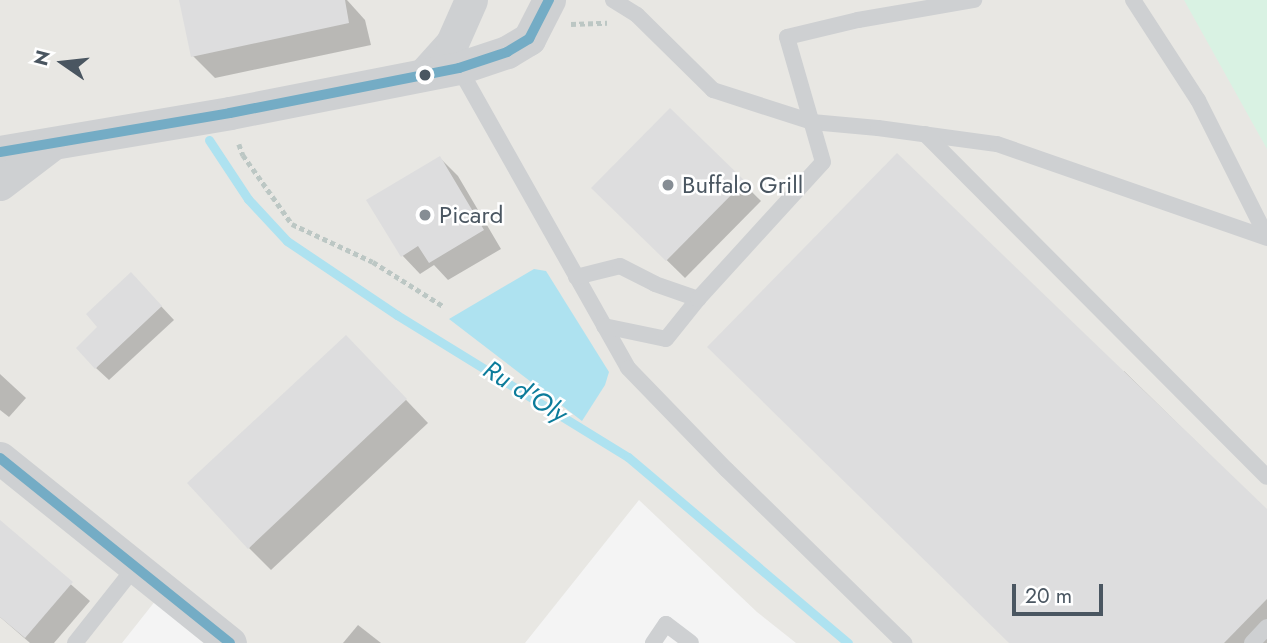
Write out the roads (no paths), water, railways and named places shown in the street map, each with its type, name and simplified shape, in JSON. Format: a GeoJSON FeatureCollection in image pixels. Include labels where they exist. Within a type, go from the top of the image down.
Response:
{"type":"FeatureCollection","features":[{"type":"Feature","properties":{"kind":"street"},"geometry":{"type":"LineString","coordinates":[[0,152],[230,113],[460,68],[507,52],[529,39],[544,16],[549,0]]}},
{"type":"Feature","properties":{"kind":"street"},"geometry":{"type":"LineString","coordinates":[[425,74],[452,43],[464,4]]}},
{"type":"Feature","properties":{"kind":"street"},"geometry":{"type":"LineString","coordinates":[[0,184],[54,142]]}},
{"type":"Feature","properties":{"kind":"street"},"geometry":{"type":"LineString","coordinates":[[0,458],[230,643]]}},
{"type":"Feature","properties":{"kind":"lane"},"geometry":{"type":"LineString","coordinates":[[613,0],[637,15],[713,90],[812,122],[997,144],[1267,238]]}},
{"type":"Feature","properties":{"kind":"lane"},"geometry":{"type":"LineString","coordinates":[[604,326],[666,340],[698,299],[823,162],[787,37],[858,20],[974,0]]}},
{"type":"Feature","properties":{"kind":"lane"},"geometry":{"type":"LineString","coordinates":[[1133,0],[1198,100],[1267,238]]}},
{"type":"Feature","properties":{"kind":"lane"},"geometry":{"type":"LineString","coordinates":[[460,68],[628,368],[727,470],[904,643]]}},
{"type":"Feature","properties":{"kind":"lane"},"geometry":{"type":"LineString","coordinates":[[925,134],[1267,477]]}},
{"type":"Feature","properties":{"kind":"lane"},"geometry":{"type":"LineString","coordinates":[[576,277],[621,266],[655,284],[698,299]]}},
{"type":"Feature","properties":{"kind":"lane"},"geometry":{"type":"LineString","coordinates":[[75,643],[135,567]]}},
{"type":"Feature","properties":{"kind":"lane"},"geometry":{"type":"LineString","coordinates":[[653,643],[666,624],[691,643]]}},
{"type":"Feature","properties":{"kind":"lane"},"geometry":{"type":"LineString","coordinates":[[1252,643],[1267,627]]}},
{"type":"Feature","properties":{"kind":"water"},"geometry":{"type":"Polygon","coordinates":[[[534,269],[546,271],[609,372],[605,385],[582,421],[449,319],[534,269]]]}},
{"type":"Feature","properties":{"kind":"waterway","name":"Ru d'Oly"},"geometry":{"type":"LineString","coordinates":[[209,140],[248,199],[287,241],[397,315],[628,457],[848,643]]}},
{"type":"Feature","properties":{"kind":"place","name":"Buffalo Grill"},"geometry":{"type":"Point","coordinates":[668,185]}},
{"type":"Feature","properties":{"kind":"place","name":"Picard"},"geometry":{"type":"Point","coordinates":[425,215]}}]}
